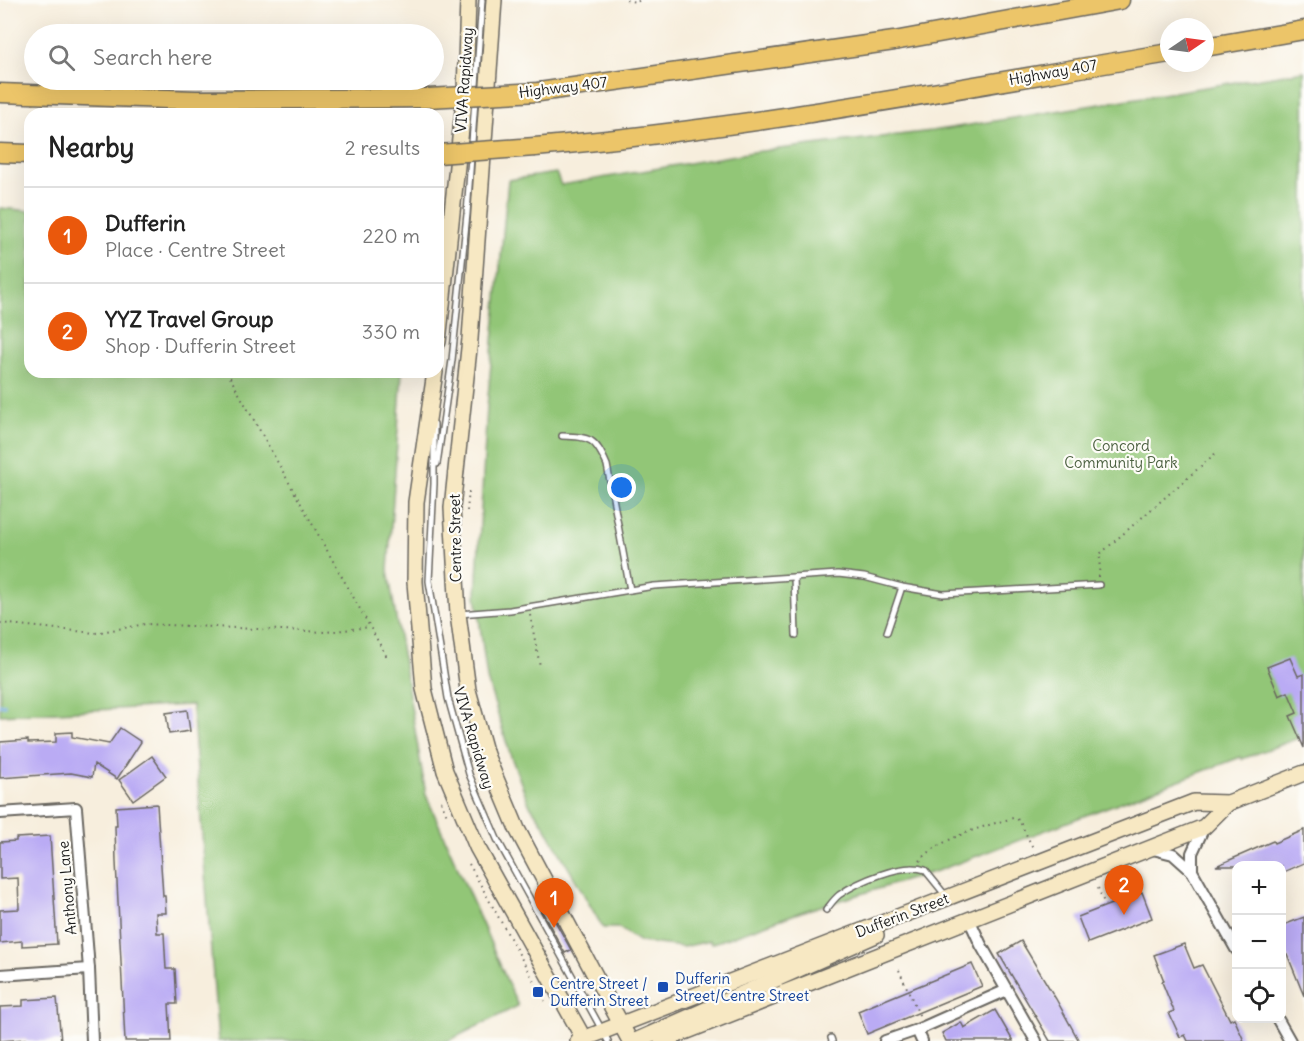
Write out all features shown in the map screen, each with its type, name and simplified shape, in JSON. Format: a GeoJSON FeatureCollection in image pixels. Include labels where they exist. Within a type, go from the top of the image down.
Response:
{"type":"FeatureCollection","features":[{"type":"Feature","properties":{"kind":"highway","name":"Highway 407"},"geometry":{"type":"LineString","coordinates":[[0,93],[196,100],[428,98],[538,92],[894,41],[1120,0]]}},
{"type":"Feature","properties":{"kind":"highway"},"geometry":{"type":"LineString","coordinates":[[1214,45],[1304,30]]}},
{"type":"Feature","properties":{"kind":"highway","name":"Highway 407"},"geometry":{"type":"LineString","coordinates":[[444,154],[604,141],[821,111],[1160,54]]}},
{"type":"Feature","properties":{"kind":"highway"},"geometry":{"type":"LineString","coordinates":[[0,153],[24,154]]}},
{"type":"Feature","properties":{"kind":"main road"},"geometry":{"type":"LineString","coordinates":[[444,286],[465,92],[468,0]]}},
{"type":"Feature","properties":{"kind":"main road","name":"Centre Street"},"geometry":{"type":"LineString","coordinates":[[494,0],[470,339],[452,508],[458,614],[468,690],[486,755],[517,829],[630,1041]]}},
{"type":"Feature","properties":{"kind":"main road"},"geometry":{"type":"LineString","coordinates":[[433,378],[416,502],[415,582],[424,689],[445,771],[477,847],[582,1040]]}},
{"type":"Feature","properties":{"kind":"main road","name":"Dufferin Street"},"geometry":{"type":"LineString","coordinates":[[662,1041],[1204,826],[1228,803],[1304,772]]}},
{"type":"Feature","properties":{"kind":"main road","name":"Dufferin Street"},"geometry":{"type":"LineString","coordinates":[[582,1040],[605,1036],[621,1024],[1194,802],[1228,803]]}},
{"type":"Feature","properties":{"kind":"main road"},"geometry":{"type":"LineString","coordinates":[[635,1041],[871,938],[942,900]]}},
{"type":"Feature","properties":{"kind":"street","name":"Anthony Lane"},"geometry":{"type":"LineString","coordinates":[[0,813],[76,808],[89,969],[92,1041]]}},
{"type":"Feature","properties":{"kind":"street"},"geometry":{"type":"LineString","coordinates":[[1192,871],[1192,853],[1204,826]]}},
{"type":"Feature","properties":{"kind":"street"},"geometry":{"type":"LineString","coordinates":[[1149,848],[1173,854],[1192,871],[1232,942]]}},
{"type":"Feature","properties":{"kind":"street"},"geometry":{"type":"LineString","coordinates":[[969,919],[981,945],[1036,1041]]}},
{"type":"Feature","properties":{"kind":"street"},"geometry":{"type":"LineString","coordinates":[[0,975],[89,969]]}},
{"type":"Feature","properties":{"kind":"street"},"geometry":{"type":"LineString","coordinates":[[885,1041],[1007,990]]}},
{"type":"Feature","properties":{"kind":"street"},"geometry":{"type":"LineString","coordinates":[[1280,1023],[1290,1041]]}},
{"type":"Feature","properties":{"kind":"street"},"geometry":{"type":"LineString","coordinates":[[920,1028],[922,1041]]}},
{"type":"Feature","properties":{"kind":"lane","name":"VIVA Rapidway"},"geometry":{"type":"LineString","coordinates":[[434,484],[452,360],[467,214],[482,0]]}},
{"type":"Feature","properties":{"kind":"lane","name":"VIVA Rapidway"},"geometry":{"type":"LineString","coordinates":[[434,378],[434,484],[429,581],[448,698],[469,774],[497,839],[605,1036]]}},
{"type":"Feature","properties":{"kind":"lane"},"geometry":{"type":"LineString","coordinates":[[562,436],[580,437],[593,441],[599,447],[607,465],[630,590]]}},
{"type":"Feature","properties":{"kind":"lane"},"geometry":{"type":"LineString","coordinates":[[458,614],[528,607],[654,586],[838,574],[864,576],[902,587],[943,594],[1099,585]]}},
{"type":"Feature","properties":{"kind":"lane"},"geometry":{"type":"LineString","coordinates":[[794,577],[796,635]]}},
{"type":"Feature","properties":{"kind":"lane"},"geometry":{"type":"LineString","coordinates":[[887,632],[902,587]]}},
{"type":"Feature","properties":{"kind":"lane"},"geometry":{"type":"LineString","coordinates":[[826,910],[837,897],[863,882],[881,875],[914,868],[925,870],[942,900]]}},
{"type":"Feature","properties":{"kind":"path"},"geometry":{"type":"LineString","coordinates":[[626,0],[636,2],[641,0]]}},
{"type":"Feature","properties":{"kind":"path"},"geometry":{"type":"LineString","coordinates":[[230,378],[388,659]]}},
{"type":"Feature","properties":{"kind":"path"},"geometry":{"type":"LineString","coordinates":[[1099,585],[1100,554],[1216,453]]}},
{"type":"Feature","properties":{"kind":"path"},"geometry":{"type":"LineString","coordinates":[[467,521],[470,481]]}},
{"type":"Feature","properties":{"kind":"path"},"geometry":{"type":"LineString","coordinates":[[528,607],[540,666]]}},
{"type":"Feature","properties":{"kind":"path"},"geometry":{"type":"LineString","coordinates":[[0,623],[95,633],[146,624],[326,632],[370,627]]}},
{"type":"Feature","properties":{"kind":"path"},"geometry":{"type":"LineString","coordinates":[[914,868],[925,855],[943,843],[1013,818],[1018,820],[1039,862]]}},
{"type":"Feature","properties":{"kind":"path"},"geometry":{"type":"LineString","coordinates":[[1098,888],[1105,904]]}},
{"type":"Feature","properties":{"kind":"path"},"geometry":{"type":"LineString","coordinates":[[898,970],[920,1028]]}},
{"type":"Feature","properties":{"kind":"green space","name":"Concord Community Park"},"geometry":{"type":"Polygon","coordinates":[[[1304,71],[1304,736],[1242,759],[1241,757],[937,871],[801,912],[711,944],[710,941],[683,947],[640,942],[619,928],[603,928],[544,825],[529,804],[510,754],[487,679],[476,595],[487,407],[508,180],[556,173],[561,185],[753,152],[932,131],[1304,71]]]}},
{"type":"Feature","properties":{"kind":"green space"},"geometry":{"type":"Polygon","coordinates":[[[0,208],[24,210],[24,378],[402,378],[388,570],[426,795],[518,1006],[448,1041],[218,1041],[192,705],[0,715],[0,208]]]}},
{"type":"Feature","properties":{"kind":"building"},"geometry":{"type":"Polygon","coordinates":[[[1290,658],[1298,676],[1304,674],[1304,748],[1290,716],[1297,713],[1288,692],[1279,696],[1267,667],[1290,658]]]}},
{"type":"Feature","properties":{"kind":"building"},"geometry":{"type":"Polygon","coordinates":[[[187,710],[190,731],[169,734],[166,713],[187,710]]]}},
{"type":"Feature","properties":{"kind":"building"},"geometry":{"type":"Polygon","coordinates":[[[120,728],[141,742],[117,779],[94,764],[92,777],[71,773],[0,778],[0,742],[28,740],[28,743],[56,742],[56,733],[72,732],[72,737],[109,744],[120,728]]]}},
{"type":"Feature","properties":{"kind":"building"},"geometry":{"type":"Polygon","coordinates":[[[152,756],[166,776],[133,800],[119,780],[152,756]]]}},
{"type":"Feature","properties":{"kind":"building"},"geometry":{"type":"Polygon","coordinates":[[[157,804],[166,913],[156,913],[157,933],[164,933],[166,969],[175,969],[177,1004],[169,1004],[171,1041],[125,1041],[116,862],[116,807],[157,804]]]}},
{"type":"Feature","properties":{"kind":"building"},"geometry":{"type":"Polygon","coordinates":[[[1304,830],[1304,863],[1286,871],[1286,861],[1232,861],[1232,866],[1216,866],[1273,841],[1274,843],[1304,830]]]}},
{"type":"Feature","properties":{"kind":"building"},"geometry":{"type":"Polygon","coordinates":[[[50,836],[57,944],[22,946],[22,941],[0,943],[0,910],[19,909],[18,878],[0,879],[0,842],[16,841],[16,838],[50,836]]]}},
{"type":"Feature","properties":{"kind":"building"},"geometry":{"type":"Polygon","coordinates":[[[1142,892],[1152,918],[1088,943],[1078,917],[1142,892]]]}},
{"type":"Feature","properties":{"kind":"building"},"geometry":{"type":"Polygon","coordinates":[[[545,903],[571,950],[565,953],[539,906],[545,903]]]}},
{"type":"Feature","properties":{"kind":"building"},"geometry":{"type":"Polygon","coordinates":[[[1304,917],[1304,996],[1286,954],[1286,924],[1304,917]]]}},
{"type":"Feature","properties":{"kind":"building"},"geometry":{"type":"Polygon","coordinates":[[[1021,941],[1079,1041],[1050,1041],[999,954],[1021,941]]]}},
{"type":"Feature","properties":{"kind":"building"},"geometry":{"type":"Polygon","coordinates":[[[1184,944],[1194,968],[1202,965],[1230,1020],[1232,1019],[1232,1023],[1236,1023],[1244,1041],[1188,1041],[1185,1035],[1180,1037],[1169,1013],[1174,1011],[1154,955],[1184,944]]]}},
{"type":"Feature","properties":{"kind":"building"},"geometry":{"type":"Polygon","coordinates":[[[972,964],[982,986],[867,1034],[858,1011],[972,964]]]}},
{"type":"Feature","properties":{"kind":"building"},"geometry":{"type":"Polygon","coordinates":[[[57,998],[61,1041],[26,1041],[26,1039],[0,1041],[0,1007],[23,1006],[23,1000],[57,998]]]}},
{"type":"Feature","properties":{"kind":"building"},"geometry":{"type":"Polygon","coordinates":[[[995,1010],[1013,1041],[946,1041],[942,1033],[961,1022],[964,1028],[995,1010]]]}},
{"type":"Feature","properties":{"kind":"place","name":"YYZ Travel Group"},"geometry":{"type":"Point","coordinates":[1124,915]}},
{"type":"Feature","properties":{"kind":"place","name":"Dufferin"},"geometry":{"type":"Point","coordinates":[554,928]}},
{"type":"Feature","properties":{"kind":"place","name":"Dufferin Street/Centre Street"},"geometry":{"type":"Point","coordinates":[663,987]}},
{"type":"Feature","properties":{"kind":"place","name":"Centre Street / Dufferin Street"},"geometry":{"type":"Point","coordinates":[538,992]}}]}
